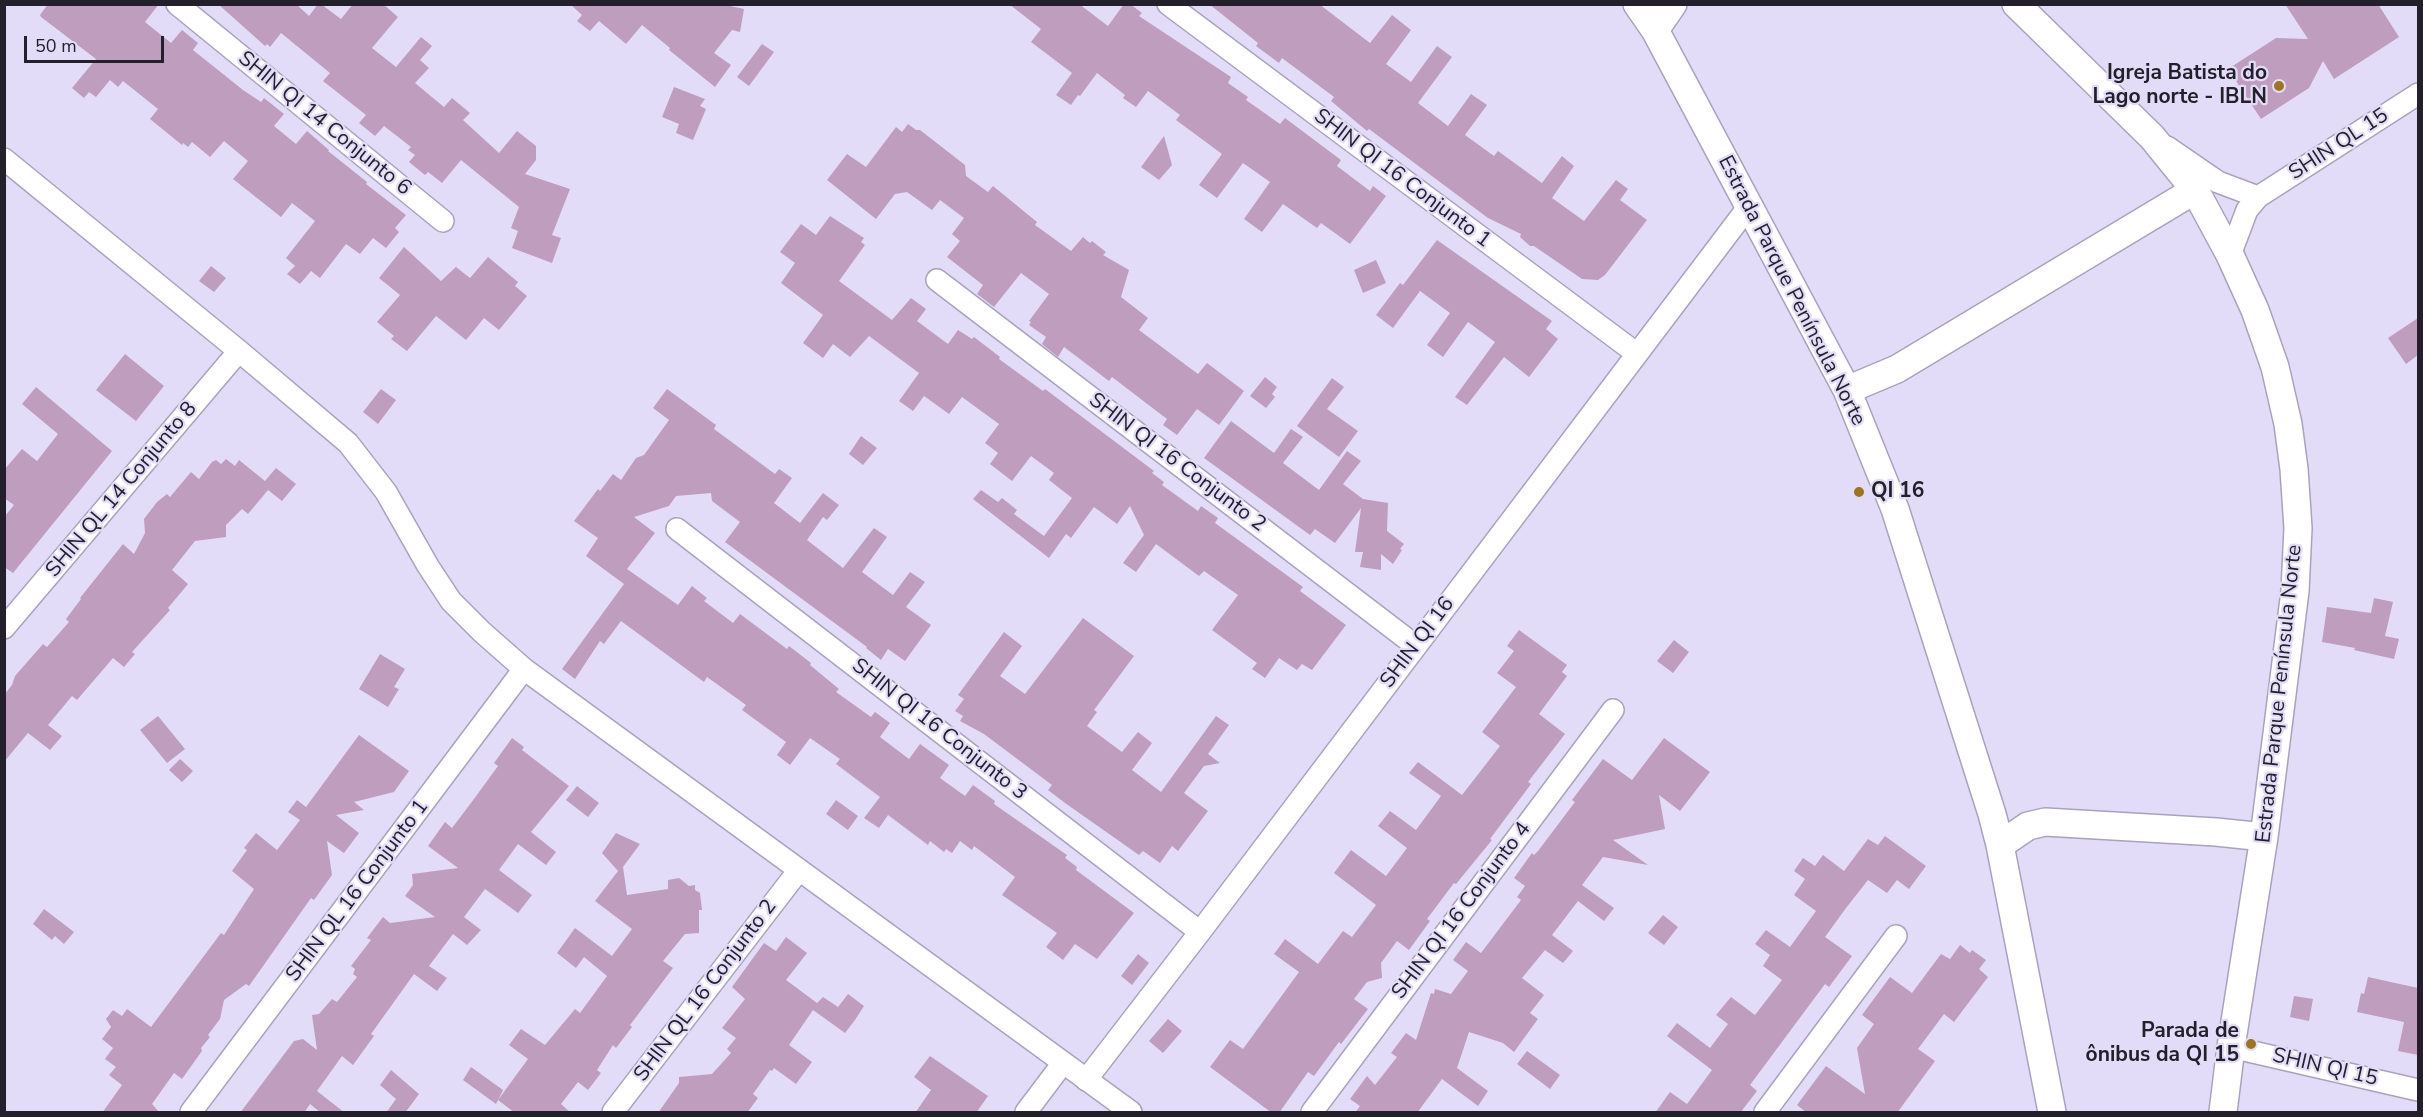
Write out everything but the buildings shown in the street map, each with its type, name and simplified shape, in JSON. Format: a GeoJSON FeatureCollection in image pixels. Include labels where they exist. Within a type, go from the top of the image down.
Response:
{"type":"FeatureCollection","features":[{"type":"Feature","properties":{"kind":"main road","name":"Estrada Parque Península Norte"},"geometry":{"type":"LineString","coordinates":[[1637,4],[1655,30],[1847,390],[1894,509],[2000,844],[2052,1113]]}},
{"type":"Feature","properties":{"kind":"main road"},"geometry":{"type":"LineString","coordinates":[[1655,30],[1673,4]]}},
{"type":"Feature","properties":{"kind":"main road","name":"Estrada Parque Península Norte"},"geometry":{"type":"LineString","coordinates":[[2016,4],[2152,137],[2195,190],[2230,255],[2255,310],[2281,389],[2294,469],[2298,528],[2295,591],[2264,837],[2223,1113]]}},
{"type":"Feature","properties":{"kind":"main road"},"geometry":{"type":"LineString","coordinates":[[1847,390],[1897,369],[2195,190]]}},
{"type":"Feature","properties":{"kind":"main road"},"geometry":{"type":"LineString","coordinates":[[2000,844],[2028,826],[2045,822],[2264,837]]}},
{"type":"Feature","properties":{"kind":"street","name":"SHIN QI 14 Conjunto 6"},"geometry":{"type":"LineString","coordinates":[[177,4],[443,221]]}},
{"type":"Feature","properties":{"kind":"street","name":"SHIN QI 16 Conjunto 1"},"geometry":{"type":"LineString","coordinates":[[1168,4],[1636,353]]}},
{"type":"Feature","properties":{"kind":"street","name":"SHIN QL 15"},"geometry":{"type":"LineString","coordinates":[[2230,255],[2247,210],[2258,196],[2418,94]]}},
{"type":"Feature","properties":{"kind":"street"},"geometry":{"type":"LineString","coordinates":[[2152,137],[2218,182],[2258,196]]}},
{"type":"Feature","properties":{"kind":"street"},"geometry":{"type":"LineString","coordinates":[[4,159],[348,443],[386,492],[428,566],[451,601],[524,669],[1131,1113]]}},
{"type":"Feature","properties":{"kind":"street","name":"SHIN QI 16"},"geometry":{"type":"LineString","coordinates":[[1086,1080],[1749,206]]}},
{"type":"Feature","properties":{"kind":"street","name":"SHIN QI 16 Conjunto 2"},"geometry":{"type":"LineString","coordinates":[[937,280],[1416,646]]}},
{"type":"Feature","properties":{"kind":"street","name":"SHIN QL 14 Conjunto 8"},"geometry":{"type":"LineString","coordinates":[[4,628],[239,351]]}},
{"type":"Feature","properties":{"kind":"street","name":"SHIN QI 16 Conjunto 3"},"geometry":{"type":"LineString","coordinates":[[677,529],[1200,932]]}},
{"type":"Feature","properties":{"kind":"street","name":"SHIN QL 16 Conjunto 1"},"geometry":{"type":"LineString","coordinates":[[191,1113],[524,669]]}},
{"type":"Feature","properties":{"kind":"street","name":"SHIN QI 16 Conjunto 4"},"geometry":{"type":"LineString","coordinates":[[1311,1113],[1613,710]]}},
{"type":"Feature","properties":{"kind":"street","name":"SHIN QL 16 Conjunto 2"},"geometry":{"type":"LineString","coordinates":[[614,1113],[799,870]]}},
{"type":"Feature","properties":{"kind":"street"},"geometry":{"type":"LineString","coordinates":[[1765,1113],[1896,936]]}},
{"type":"Feature","properties":{"kind":"street","name":"SHIN QI 15"},"geometry":{"type":"LineString","coordinates":[[2231,1047],[2418,1090]]}},
{"type":"Feature","properties":{"kind":"street"},"geometry":{"type":"LineString","coordinates":[[1026,1113],[1063,1063]]}},
{"type":"Feature","properties":{"kind":"place","name":"Igreja Batista do Lago norte - IBLN"},"geometry":{"type":"Point","coordinates":[2279,86]}},
{"type":"Feature","properties":{"kind":"place","name":"QI 16"},"geometry":{"type":"Point","coordinates":[1859,492]}},
{"type":"Feature","properties":{"kind":"place","name":"Parada de ônibus da QI 15"},"geometry":{"type":"Point","coordinates":[2251,1044]}}]}
